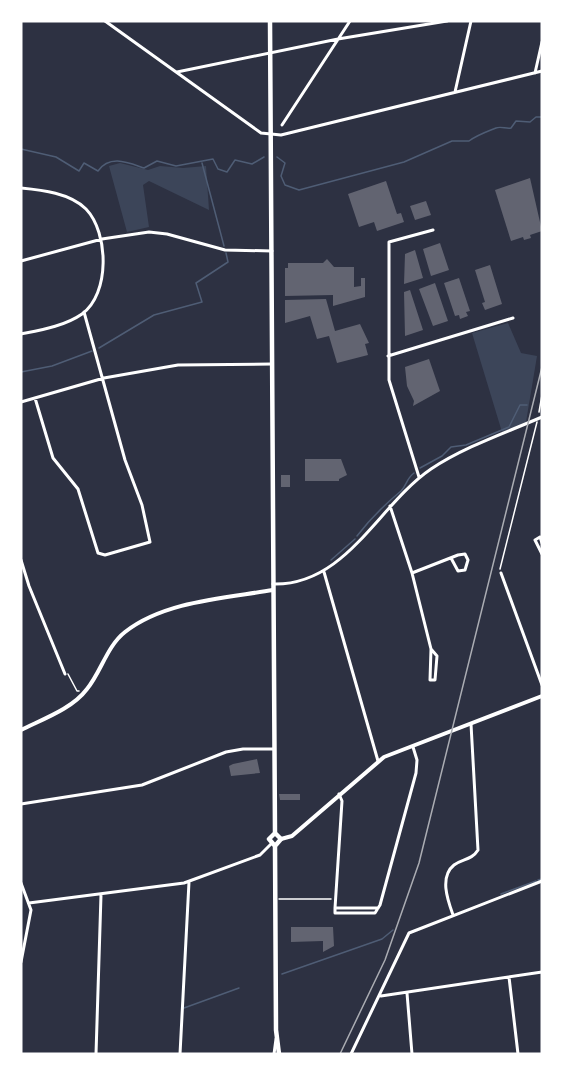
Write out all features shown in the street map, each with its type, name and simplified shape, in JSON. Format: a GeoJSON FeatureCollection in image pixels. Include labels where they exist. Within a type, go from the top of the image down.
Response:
{"type":"FeatureCollection","features":[{"type":"Feature","properties":{"kind":"main road"},"geometry":{"type":"LineString","coordinates":[[270,21],[274,833],[281,839],[273,845]]}},
{"type":"Feature","properties":{"kind":"main road"},"geometry":{"type":"LineString","coordinates":[[274,833],[269,837],[275,858],[276,1038],[280,1052]]}},
{"type":"Feature","properties":{"kind":"street"},"geometry":{"type":"LineString","coordinates":[[105,21],[261,133],[270,135],[320,126],[542,71]]}},
{"type":"Feature","properties":{"kind":"street"},"geometry":{"type":"LineString","coordinates":[[282,125],[350,21]]}},
{"type":"Feature","properties":{"kind":"street"},"geometry":{"type":"LineString","coordinates":[[177,72],[338,39],[447,21]]}},
{"type":"Feature","properties":{"kind":"street"},"geometry":{"type":"LineString","coordinates":[[455,93],[471,21]]}},
{"type":"Feature","properties":{"kind":"street"},"geometry":{"type":"LineString","coordinates":[[534,73],[542,42]]}},
{"type":"Feature","properties":{"kind":"street"},"geometry":{"type":"LineString","coordinates":[[21,188],[66,196],[85,208],[94,220],[102,239],[105,264],[99,287],[84,312],[43,330],[21,334]]}},
{"type":"Feature","properties":{"kind":"street"},"geometry":{"type":"LineString","coordinates":[[419,477],[389,380],[389,242],[433,230]]}},
{"type":"Feature","properties":{"kind":"street"},"geometry":{"type":"LineString","coordinates":[[21,261],[102,239],[149,232],[225,250],[272,251]]}},
{"type":"Feature","properties":{"kind":"street"},"geometry":{"type":"LineString","coordinates":[[36,398],[53,458],[78,489],[98,553],[105,555],[150,542],[142,505],[125,460],[84,312]]}},
{"type":"Feature","properties":{"kind":"street"},"geometry":{"type":"LineString","coordinates":[[388,356],[513,318]]}},
{"type":"Feature","properties":{"kind":"street"},"geometry":{"type":"LineString","coordinates":[[21,402],[104,378],[178,365],[272,364]]}},
{"type":"Feature","properties":{"kind":"street"},"geometry":{"type":"LineString","coordinates":[[273,584],[282,584],[324,572],[419,477],[454,456],[540,418]]}},
{"type":"Feature","properties":{"kind":"street"},"geometry":{"type":"LineString","coordinates":[[390,506],[431,649],[430,680],[435,680],[437,656],[431,649]]}},
{"type":"Feature","properties":{"kind":"street"},"geometry":{"type":"LineString","coordinates":[[542,543],[540,537],[535,540],[542,554]]}},
{"type":"Feature","properties":{"kind":"street"},"geometry":{"type":"LineString","coordinates":[[411,573],[452,558],[465,554],[468,560],[465,570],[458,571],[452,558]]}},
{"type":"Feature","properties":{"kind":"street"},"geometry":{"type":"LineString","coordinates":[[21,560],[32,595],[65,674]]}},
{"type":"Feature","properties":{"kind":"street"},"geometry":{"type":"LineString","coordinates":[[324,572],[378,761]]}},
{"type":"Feature","properties":{"kind":"street"},"geometry":{"type":"LineString","coordinates":[[501,573],[542,685]]}},
{"type":"Feature","properties":{"kind":"street"},"geometry":{"type":"LineString","coordinates":[[21,730],[65,708],[84,693],[115,642],[125,632],[141,623],[198,601],[273,590]]}},
{"type":"Feature","properties":{"kind":"street"},"geometry":{"type":"LineString","coordinates":[[281,839],[292,836],[378,761],[542,696]]}},
{"type":"Feature","properties":{"kind":"street"},"geometry":{"type":"LineString","coordinates":[[453,915],[445,892],[451,870],[454,865],[474,857],[478,850],[471,723]]}},
{"type":"Feature","properties":{"kind":"street"},"geometry":{"type":"LineString","coordinates":[[339,794],[342,801],[335,908],[378,908],[399,841],[416,773],[417,760],[413,747]]}},
{"type":"Feature","properties":{"kind":"street"},"geometry":{"type":"LineString","coordinates":[[21,804],[142,785],[226,753],[243,749],[274,749]]}},
{"type":"Feature","properties":{"kind":"street"},"geometry":{"type":"LineString","coordinates":[[29,903],[189,881],[263,852],[273,845]]}},
{"type":"Feature","properties":{"kind":"street"},"geometry":{"type":"LineString","coordinates":[[263,852],[270,853],[275,858]]}},
{"type":"Feature","properties":{"kind":"street"},"geometry":{"type":"LineString","coordinates":[[180,1054],[189,881]]}},
{"type":"Feature","properties":{"kind":"street"},"geometry":{"type":"LineString","coordinates":[[351,1054],[409,933],[542,881]]}},
{"type":"Feature","properties":{"kind":"street"},"geometry":{"type":"LineString","coordinates":[[21,883],[31,910],[21,962]]}},
{"type":"Feature","properties":{"kind":"street"},"geometry":{"type":"LineString","coordinates":[[96,1054],[100,895]]}},
{"type":"Feature","properties":{"kind":"street"},"geometry":{"type":"LineString","coordinates":[[380,996],[542,972]]}},
{"type":"Feature","properties":{"kind":"street"},"geometry":{"type":"LineString","coordinates":[[509,977],[518,1054]]}},
{"type":"Feature","properties":{"kind":"street"},"geometry":{"type":"LineString","coordinates":[[407,993],[412,1054]]}},
{"type":"Feature","properties":{"kind":"street"},"geometry":{"type":"LineString","coordinates":[[274,1054],[276,1038]]}},
{"type":"Feature","properties":{"kind":"path"},"geometry":{"type":"LineString","coordinates":[[501,573],[540,418],[542,395]]}},
{"type":"Feature","properties":{"kind":"path"},"geometry":{"type":"LineString","coordinates":[[65,674],[70,675],[76,691],[84,693]]}},
{"type":"Feature","properties":{"kind":"path"},"geometry":{"type":"LineString","coordinates":[[275,899],[335,899]]}},
{"type":"Feature","properties":{"kind":"shaded area"},"geometry":{"type":"Polygon","coordinates":[[[120,163],[148,170],[160,166],[183,168],[206,166],[209,210],[149,181],[143,185],[149,227],[127,232],[109,166],[120,163]]]}},
{"type":"Feature","properties":{"kind":"shaded area"},"geometry":{"type":"Polygon","coordinates":[[[508,323],[521,353],[537,356],[526,422],[502,432],[472,333],[508,323]]]}},
{"type":"Feature","properties":{"kind":"building"},"geometry":{"type":"Polygon","coordinates":[[[530,178],[542,231],[530,235],[531,238],[524,240],[523,237],[511,241],[495,190],[530,178]]]}},
{"type":"Feature","properties":{"kind":"building"},"geometry":{"type":"Polygon","coordinates":[[[386,181],[397,214],[401,213],[404,222],[377,231],[374,222],[359,227],[348,194],[386,181]]]}},
{"type":"Feature","properties":{"kind":"building"},"geometry":{"type":"Polygon","coordinates":[[[426,201],[431,215],[415,220],[410,206],[426,201]]]}},
{"type":"Feature","properties":{"kind":"building"},"geometry":{"type":"Polygon","coordinates":[[[440,243],[449,270],[431,276],[423,249],[440,243]]]}},
{"type":"Feature","properties":{"kind":"building"},"geometry":{"type":"Polygon","coordinates":[[[415,250],[423,278],[404,284],[405,254],[415,250]]]}},
{"type":"Feature","properties":{"kind":"building"},"geometry":{"type":"Polygon","coordinates":[[[327,259],[334,267],[354,267],[354,287],[361,286],[361,278],[365,278],[365,297],[333,306],[333,295],[285,296],[285,268],[288,268],[288,263],[323,263],[327,259]]]}},
{"type":"Feature","properties":{"kind":"building"},"geometry":{"type":"Polygon","coordinates":[[[490,265],[502,304],[485,310],[482,303],[485,302],[475,270],[490,265]]]}},
{"type":"Feature","properties":{"kind":"building"},"geometry":{"type":"Polygon","coordinates":[[[459,278],[470,311],[466,312],[468,316],[460,319],[459,315],[455,316],[444,283],[459,278]]]}},
{"type":"Feature","properties":{"kind":"building"},"geometry":{"type":"Polygon","coordinates":[[[435,283],[448,321],[433,326],[419,289],[435,283]]]}},
{"type":"Feature","properties":{"kind":"building"},"geometry":{"type":"Polygon","coordinates":[[[410,290],[423,330],[405,336],[404,292],[410,290]]]}},
{"type":"Feature","properties":{"kind":"building"},"geometry":{"type":"Polygon","coordinates":[[[326,299],[335,331],[360,324],[369,343],[365,344],[368,355],[337,363],[329,336],[317,339],[310,316],[285,323],[285,300],[326,299]]]}},
{"type":"Feature","properties":{"kind":"building"},"geometry":{"type":"Polygon","coordinates":[[[429,359],[440,391],[413,406],[414,401],[407,386],[405,367],[429,359]]]}},
{"type":"Feature","properties":{"kind":"building"},"geometry":{"type":"Polygon","coordinates":[[[305,459],[341,459],[347,475],[339,481],[305,481],[305,459]]]}},
{"type":"Feature","properties":{"kind":"building"},"geometry":{"type":"Polygon","coordinates":[[[281,475],[290,475],[290,487],[281,487],[281,475]]]}},
{"type":"Feature","properties":{"kind":"building"},"geometry":{"type":"Polygon","coordinates":[[[257,759],[260,773],[231,776],[229,766],[257,759]]]}},
{"type":"Feature","properties":{"kind":"building"},"geometry":{"type":"Polygon","coordinates":[[[279,794],[300,794],[300,800],[280,800],[279,794]]]}},
{"type":"Feature","properties":{"kind":"building"},"geometry":{"type":"Polygon","coordinates":[[[291,927],[333,927],[334,946],[323,952],[323,941],[291,942],[291,927]]]}},
{"type":"Feature","properties":{"kind":"waterway"},"geometry":{"type":"LineString","coordinates":[[277,157],[285,163],[281,176],[285,185],[299,190],[404,162],[452,141],[469,141],[496,128],[511,128],[516,121],[530,122],[536,117],[542,117]]}},
{"type":"Feature","properties":{"kind":"waterway"},"geometry":{"type":"LineString","coordinates":[[21,149],[56,157],[79,171],[84,163],[98,171],[114,161],[144,168],[157,161],[176,166],[213,159],[218,169],[227,172],[235,160],[252,164],[264,157]]}},
{"type":"Feature","properties":{"kind":"waterway"},"geometry":{"type":"LineString","coordinates":[[202,163],[224,246]]}},
{"type":"Feature","properties":{"kind":"waterway"},"geometry":{"type":"LineString","coordinates":[[99,348],[154,315],[202,302],[196,283],[228,262],[226,253]]}},
{"type":"Feature","properties":{"kind":"waterway"},"geometry":{"type":"LineString","coordinates":[[21,372],[52,366],[92,351]]}},
{"type":"Feature","properties":{"kind":"waterway"},"geometry":{"type":"LineString","coordinates":[[420,468],[442,456],[451,447],[466,445],[509,427],[520,405],[527,405]]}},
{"type":"Feature","properties":{"kind":"waterway"},"geometry":{"type":"LineString","coordinates":[[357,536],[401,491],[414,473]]}},
{"type":"Feature","properties":{"kind":"waterway"},"geometry":{"type":"LineString","coordinates":[[331,560],[355,539]]}},
{"type":"Feature","properties":{"kind":"waterway"},"geometry":{"type":"LineString","coordinates":[[538,880],[542,879]]}},
{"type":"Feature","properties":{"kind":"waterway"},"geometry":{"type":"LineString","coordinates":[[501,894],[536,881]]}},
{"type":"Feature","properties":{"kind":"waterway"},"geometry":{"type":"LineString","coordinates":[[282,974],[382,939],[393,930]]}},
{"type":"Feature","properties":{"kind":"waterway"},"geometry":{"type":"LineString","coordinates":[[184,1008],[239,988]]}},
{"type":"Feature","properties":{"kind":"railway"},"geometry":{"type":"LineString","coordinates":[[340,1054],[385,960],[419,863],[542,367]]}}]}
